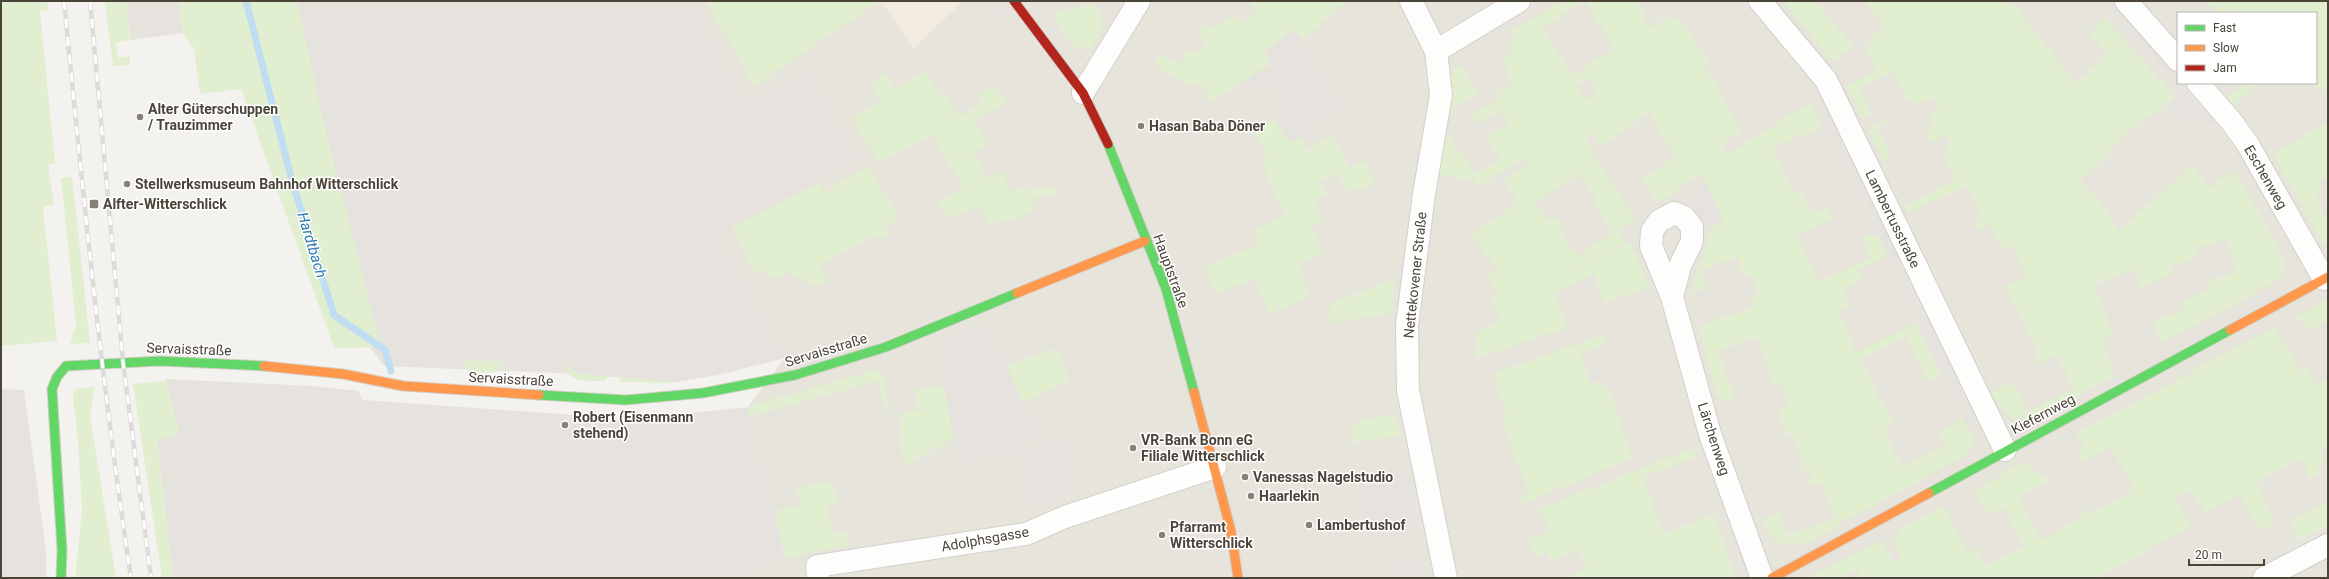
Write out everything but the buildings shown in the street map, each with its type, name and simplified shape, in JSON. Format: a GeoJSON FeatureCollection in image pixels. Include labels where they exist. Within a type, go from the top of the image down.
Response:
{"type":"FeatureCollection","features":[{"type":"Feature","properties":{"kind":"street","name":"Hauptstraße"},"geometry":{"type":"LineString","coordinates":[[1014,1],[1083,93],[1102,129],[1145,241],[1166,289],[1231,531],[1238,578]]}},
{"type":"Feature","properties":{"kind":"street"},"geometry":{"type":"LineString","coordinates":[[1083,93],[1139,1]]}},
{"type":"Feature","properties":{"kind":"street","name":"Nettekovener Straße"},"geometry":{"type":"LineString","coordinates":[[1411,1],[1436,51],[1441,95],[1424,194],[1407,325],[1408,390],[1446,578]]}},
{"type":"Feature","properties":{"kind":"street"},"geometry":{"type":"LineString","coordinates":[[1436,51],[1520,1]]}},
{"type":"Feature","properties":{"kind":"street","name":"Lambertusstraße"},"geometry":{"type":"LineString","coordinates":[[1760,1],[1826,80],[2005,450]]}},
{"type":"Feature","properties":{"kind":"street"},"geometry":{"type":"LineString","coordinates":[[2126,1],[2177,59]]}},
{"type":"Feature","properties":{"kind":"street","name":"Eschenweg"},"geometry":{"type":"LineString","coordinates":[[2199,84],[2231,121],[2247,143],[2326,278]]}},
{"type":"Feature","properties":{"kind":"street","name":"Servaisstraße"},"geometry":{"type":"LineString","coordinates":[[61,578],[62,542],[52,389],[66,366],[160,361],[273,366],[343,374],[403,386],[626,400],[703,393],[795,375],[886,347],[1145,241]]}},
{"type":"Feature","properties":{"kind":"street","name":"Kiefernweg"},"geometry":{"type":"LineString","coordinates":[[1772,578],[2005,450],[2326,278]]}},
{"type":"Feature","properties":{"kind":"street","name":"Lärchenweg"},"geometry":{"type":"LineString","coordinates":[[1672,297],[1710,434],[1762,578]]}},
{"type":"Feature","properties":{"kind":"street","name":"Adolphsgasse"},"geometry":{"type":"LineString","coordinates":[[818,572],[1026,534],[1065,517],[1215,467]]}},
{"type":"Feature","properties":{"kind":"street"},"geometry":{"type":"LineString","coordinates":[[2264,578],[2328,545]]}},
{"type":"Feature","properties":{"kind":"shaded area"},"geometry":{"type":"Polygon","coordinates":[[[126,1],[178,1],[183,33],[131,40],[126,1]]]}},
{"type":"Feature","properties":{"kind":"shaded area"},"geometry":{"type":"Polygon","coordinates":[[[244,1],[693,1],[748,102],[811,70],[860,158],[720,235],[785,358],[722,374],[675,382],[580,374],[384,366],[331,295],[244,1]]]}},
{"type":"Feature","properties":{"kind":"shaded area"},"geometry":{"type":"Polygon","coordinates":[[[596,1],[693,1],[748,102],[811,70],[860,158],[720,234],[785,358],[722,374],[675,382],[580,374],[559,362],[545,312],[544,298],[548,292],[555,289],[649,270],[596,1]]]}},
{"type":"Feature","properties":{"kind":"shaded area"},"geometry":{"type":"Polygon","coordinates":[[[693,1],[2328,1],[2328,578],[731,578],[785,558],[748,407],[785,358],[719,234],[860,158],[748,102],[693,1]]]}},
{"type":"Feature","properties":{"kind":"shaded area"},"geometry":{"type":"Polygon","coordinates":[[[881,1],[963,1],[913,49],[881,1]]]}},
{"type":"Feature","properties":{"kind":"shaded area"},"geometry":{"type":"Polygon","coordinates":[[[983,1],[998,1],[1013,21],[1009,24],[983,1]]]}},
{"type":"Feature","properties":{"kind":"shaded area"},"geometry":{"type":"Polygon","coordinates":[[[2103,1],[2111,1],[2177,76],[2177,84],[2184,84],[2216,121],[2210,126],[2201,116],[2189,126],[2169,104],[2183,92],[2103,1]]]}},
{"type":"Feature","properties":{"kind":"shaded area"},"geometry":{"type":"Polygon","coordinates":[[[1293,29],[1345,109],[1290,143],[1274,119],[1288,107],[1274,85],[1259,94],[1249,77],[1271,64],[1264,52],[1293,29]]]}},
{"type":"Feature","properties":{"kind":"shaded area"},"geometry":{"type":"Polygon","coordinates":[[[1829,110],[1977,423],[1970,427],[1822,114],[1829,110]]]}},
{"type":"Feature","properties":{"kind":"shaded area"},"geometry":{"type":"Polygon","coordinates":[[[1708,186],[1723,221],[1703,229],[1689,194],[1708,186]]]}},
{"type":"Feature","properties":{"kind":"shaded area"},"geometry":{"type":"Polygon","coordinates":[[[2275,291],[2278,296],[2161,360],[2158,354],[2275,291]]]}},
{"type":"Feature","properties":{"kind":"shaded area"},"geometry":{"type":"Polygon","coordinates":[[[987,321],[1023,403],[1029,401],[1043,435],[1016,448],[1072,436],[1083,490],[1026,511],[1014,449],[960,468],[935,343],[987,321]]]}},
{"type":"Feature","properties":{"kind":"shaded area"},"geometry":{"type":"Polygon","coordinates":[[[165,379],[312,386],[358,391],[363,400],[632,419],[748,407],[785,558],[731,578],[173,578],[157,440],[179,433],[165,379]]]}},
{"type":"Feature","properties":{"kind":"shaded area"},"geometry":{"type":"Polygon","coordinates":[[[1,389],[24,390],[46,551],[46,578],[1,578],[1,389]]]}},
{"type":"Feature","properties":{"kind":"shaded area"},"geometry":{"type":"Polygon","coordinates":[[[1697,423],[1754,578],[1747,578],[1697,423]]]}},
{"type":"Feature","properties":{"kind":"shaded area"},"geometry":{"type":"Polygon","coordinates":[[[1407,467],[1419,529],[1369,539],[1357,478],[1407,467]]]}},
{"type":"Feature","properties":{"kind":"shaded area"},"geometry":{"type":"Polygon","coordinates":[[[1213,505],[1224,578],[1217,575],[1207,516],[1213,505]]]}},
{"type":"Feature","properties":{"kind":"shaded area"},"geometry":{"type":"Polygon","coordinates":[[[1420,553],[1425,578],[1395,578],[1390,559],[1420,553]]]}},
{"type":"Feature","properties":{"kind":"green space"},"geometry":{"type":"Polygon","coordinates":[[[1,1],[47,1],[48,10],[40,11],[55,163],[48,164],[54,205],[43,207],[57,341],[1,346],[1,1]]]}},
{"type":"Feature","properties":{"kind":"green space"},"geometry":{"type":"Polygon","coordinates":[[[105,1],[126,1],[131,40],[116,42],[118,58],[130,56],[130,65],[113,66],[105,1]]]}},
{"type":"Feature","properties":{"kind":"green space"},"geometry":{"type":"Polygon","coordinates":[[[178,1],[297,1],[323,119],[381,347],[334,348],[241,89],[200,94],[194,49],[183,33],[178,1]]]}},
{"type":"Feature","properties":{"kind":"green space"},"geometry":{"type":"Polygon","coordinates":[[[706,1],[879,1],[755,86],[706,1]]]}},
{"type":"Feature","properties":{"kind":"green space"},"geometry":{"type":"Polygon","coordinates":[[[1248,1],[1347,1],[1301,40],[1293,29],[1271,64],[1212,101],[1200,83],[1197,86],[1175,79],[1175,76],[1161,72],[1162,68],[1155,65],[1158,55],[1181,65],[1187,49],[1198,54],[1206,40],[1196,34],[1200,23],[1212,30],[1216,24],[1219,26],[1233,15],[1242,24],[1256,11],[1248,1]]]}},
{"type":"Feature","properties":{"kind":"green space"},"geometry":{"type":"Polygon","coordinates":[[[1561,1],[1583,1],[1542,28],[1573,76],[1615,48],[1585,1],[1636,1],[1646,17],[1643,18],[1650,28],[1668,17],[1674,18],[1686,28],[1702,50],[1709,63],[1703,67],[1708,75],[1713,77],[1731,114],[1742,132],[1722,144],[1728,154],[1806,105],[1812,107],[1822,126],[1772,149],[1793,192],[1801,189],[1809,207],[1813,205],[1817,213],[1827,208],[1832,218],[1797,236],[1819,282],[1871,257],[1862,236],[1878,236],[1888,256],[1857,271],[1862,281],[1842,290],[1849,304],[1838,310],[1853,342],[1851,343],[1856,352],[1915,323],[1940,374],[1928,382],[1906,337],[1861,360],[1882,404],[1885,405],[1890,414],[1888,415],[1893,425],[1884,431],[1902,468],[1946,446],[1939,431],[1962,419],[1974,442],[1967,455],[1807,542],[1791,545],[1778,542],[1773,539],[1765,528],[1762,520],[1779,514],[1786,535],[1834,519],[1822,482],[1810,486],[1807,478],[1812,477],[1809,468],[1804,469],[1793,434],[1787,436],[1778,408],[1788,404],[1781,382],[1773,385],[1758,337],[1718,351],[1734,398],[1721,401],[1717,395],[1698,326],[1753,308],[1750,299],[1759,296],[1752,274],[1744,276],[1738,257],[1701,270],[1707,288],[1690,293],[1705,250],[1710,229],[1723,221],[1708,186],[1699,174],[1658,203],[1643,180],[1675,156],[1649,113],[1602,146],[1593,133],[1585,138],[1594,151],[1592,154],[1636,219],[1619,230],[1624,244],[1558,277],[1630,243],[1650,287],[1604,303],[1594,273],[1555,293],[1567,327],[1477,359],[1476,333],[1500,319],[1490,300],[1498,294],[1487,277],[1498,270],[1471,234],[1518,202],[1504,181],[1528,165],[1523,158],[1479,187],[1472,177],[1461,182],[1456,178],[1438,175],[1444,129],[1459,154],[1462,152],[1475,173],[1500,159],[1487,137],[1509,123],[1501,109],[1476,124],[1469,114],[1480,110],[1500,98],[1498,94],[1513,84],[1506,74],[1509,72],[1501,59],[1512,52],[1508,45],[1516,39],[1511,32],[1561,1]],[[1589,78],[1577,86],[1587,100],[1599,92],[1589,78]],[[1580,173],[1536,202],[1549,221],[1555,218],[1563,226],[1559,229],[1577,256],[1612,233],[1595,205],[1599,202],[1580,173]]]}},
{"type":"Feature","properties":{"kind":"green space"},"geometry":{"type":"Polygon","coordinates":[[[1789,1],[1816,1],[1854,48],[1832,61],[1785,4],[1789,1]]]}},
{"type":"Feature","properties":{"kind":"green space"},"geometry":{"type":"Polygon","coordinates":[[[1865,1],[2010,1],[2076,83],[2108,55],[2089,33],[2105,18],[2175,97],[2151,117],[2148,115],[2107,151],[2109,154],[2080,180],[2106,209],[2119,231],[2191,166],[2211,188],[2227,174],[2234,173],[2257,209],[2283,259],[2281,279],[2161,342],[2154,321],[2184,310],[2181,301],[2209,291],[2207,283],[2237,271],[2226,238],[2195,249],[2197,258],[2170,268],[2172,275],[2141,286],[2134,269],[2095,284],[2113,336],[2103,340],[2115,376],[2031,421],[2010,417],[1991,393],[2010,382],[2013,383],[2028,412],[2074,388],[2057,355],[2039,364],[2035,357],[2040,353],[2005,286],[2026,276],[2011,245],[2001,249],[1991,224],[1979,230],[1974,220],[1982,217],[1967,186],[1907,213],[1904,206],[1956,179],[1943,152],[1951,143],[1946,135],[1927,143],[1929,140],[1925,132],[1935,127],[1928,112],[1939,107],[1935,97],[1915,105],[1913,99],[1907,101],[1893,72],[1859,88],[1872,115],[1862,119],[1846,86],[1876,72],[1867,52],[1872,47],[1867,40],[1884,26],[1865,1]]]}},
{"type":"Feature","properties":{"kind":"green space"},"geometry":{"type":"Polygon","coordinates":[[[2207,1],[2328,1],[2328,98],[2316,84],[2317,12],[2240,12],[2237,9],[2233,12],[2217,12],[2207,1]]]}},
{"type":"Feature","properties":{"kind":"green space"},"geometry":{"type":"Polygon","coordinates":[[[1092,4],[1100,10],[1102,29],[1100,35],[1094,43],[1088,48],[1082,49],[1075,46],[1069,40],[1059,26],[1053,13],[1092,4]]]}},
{"type":"Feature","properties":{"kind":"green space"},"geometry":{"type":"Polygon","coordinates":[[[1460,66],[1477,93],[1448,113],[1453,70],[1460,66]]]}},
{"type":"Feature","properties":{"kind":"green space"},"geometry":{"type":"Polygon","coordinates":[[[927,72],[940,96],[945,94],[959,117],[982,104],[978,95],[993,86],[1008,100],[974,122],[987,143],[973,152],[986,178],[1003,172],[1011,192],[1026,187],[1027,191],[1057,187],[1058,193],[1032,199],[1035,212],[990,225],[979,207],[948,218],[938,202],[963,187],[932,134],[907,149],[879,161],[852,118],[880,100],[871,84],[885,74],[894,89],[927,72]]]}},
{"type":"Feature","properties":{"kind":"green space"},"geometry":{"type":"Polygon","coordinates":[[[2246,84],[2257,84],[2235,105],[2227,96],[2246,84]]]}},
{"type":"Feature","properties":{"kind":"green space"},"geometry":{"type":"Polygon","coordinates":[[[1274,119],[1289,142],[1301,136],[1308,150],[1334,136],[1350,168],[1363,162],[1376,182],[1348,193],[1339,174],[1321,181],[1327,194],[1313,200],[1323,222],[1312,227],[1323,255],[1298,264],[1310,297],[1269,314],[1255,279],[1215,294],[1205,267],[1259,244],[1253,229],[1285,215],[1260,159],[1267,155],[1255,134],[1274,119]]]}},
{"type":"Feature","properties":{"kind":"green space"},"geometry":{"type":"Polygon","coordinates":[[[1886,120],[1886,124],[1877,129],[1891,157],[1883,161],[1868,128],[1886,120]]]}},
{"type":"Feature","properties":{"kind":"green space"},"geometry":{"type":"Polygon","coordinates":[[[2328,122],[2328,177],[2317,183],[2323,193],[2315,197],[2328,221],[2328,247],[2321,241],[2273,154],[2328,122]]]}},
{"type":"Feature","properties":{"kind":"green space"},"geometry":{"type":"Polygon","coordinates":[[[869,167],[900,218],[885,227],[889,234],[880,240],[877,235],[820,265],[828,280],[817,285],[785,271],[783,276],[770,278],[765,270],[756,274],[733,227],[819,182],[824,192],[869,167]]]}},
{"type":"Feature","properties":{"kind":"green space"},"geometry":{"type":"Polygon","coordinates":[[[72,177],[90,343],[70,344],[76,325],[61,178],[72,177]]]}},
{"type":"Feature","properties":{"kind":"green space"},"geometry":{"type":"Polygon","coordinates":[[[1395,279],[1391,313],[1330,323],[1329,309],[1332,303],[1395,279]]]}},
{"type":"Feature","properties":{"kind":"green space"},"geometry":{"type":"Polygon","coordinates":[[[2328,298],[2328,321],[2313,330],[2296,318],[2328,298]]]}},
{"type":"Feature","properties":{"kind":"green space"},"geometry":{"type":"Polygon","coordinates":[[[2275,328],[2301,373],[2307,369],[2315,385],[2328,378],[2328,449],[2321,453],[2326,462],[2317,467],[2321,474],[2311,479],[2301,458],[2263,477],[2264,480],[2256,483],[2276,523],[2258,531],[2240,495],[2206,512],[2190,491],[2176,497],[2185,513],[2183,515],[2192,527],[2148,549],[2149,552],[2097,578],[1861,578],[1856,569],[1838,578],[1810,578],[1881,540],[1893,561],[1901,557],[1892,540],[1901,535],[1899,529],[1944,505],[1968,552],[1976,548],[1986,567],[2025,546],[2004,507],[1988,515],[1974,490],[2025,462],[2049,480],[2018,497],[2041,540],[2080,519],[2079,517],[2093,508],[2095,512],[2134,490],[2111,447],[2083,462],[2078,453],[2084,447],[2076,433],[2275,328]]]}},
{"type":"Feature","properties":{"kind":"green space"},"geometry":{"type":"Polygon","coordinates":[[[1603,335],[1607,345],[1581,354],[1590,384],[1602,380],[1604,388],[1610,390],[1632,458],[1510,509],[1529,491],[1510,447],[1512,446],[1501,415],[1506,413],[1495,382],[1498,372],[1603,335]]]}},
{"type":"Feature","properties":{"kind":"green space"},"geometry":{"type":"Polygon","coordinates":[[[1058,348],[1069,381],[1023,403],[1006,365],[1058,348]]]}},
{"type":"Feature","properties":{"kind":"green space"},"geometry":{"type":"Polygon","coordinates":[[[460,359],[504,362],[501,368],[491,373],[469,371],[460,359]]]}},
{"type":"Feature","properties":{"kind":"green space"},"geometry":{"type":"Polygon","coordinates":[[[562,362],[609,376],[605,381],[585,381],[568,374],[562,362]]]}},
{"type":"Feature","properties":{"kind":"green space"},"geometry":{"type":"Polygon","coordinates":[[[878,370],[883,375],[889,411],[887,416],[878,381],[750,416],[748,407],[878,370]]]}},
{"type":"Feature","properties":{"kind":"green space"},"geometry":{"type":"Polygon","coordinates":[[[619,377],[668,381],[676,379],[673,383],[620,382],[619,377]]]}},
{"type":"Feature","properties":{"kind":"green space"},"geometry":{"type":"Polygon","coordinates":[[[165,381],[180,433],[157,440],[173,578],[162,578],[133,384],[165,381]]]}},
{"type":"Feature","properties":{"kind":"green space"},"geometry":{"type":"Polygon","coordinates":[[[944,385],[954,439],[903,465],[899,414],[919,410],[915,391],[944,385]]]}},
{"type":"Feature","properties":{"kind":"green space"},"geometry":{"type":"Polygon","coordinates":[[[95,386],[90,416],[116,578],[75,578],[82,511],[78,441],[73,397],[75,389],[95,386]]]}},
{"type":"Feature","properties":{"kind":"green space"},"geometry":{"type":"Polygon","coordinates":[[[1388,414],[1397,419],[1400,436],[1354,443],[1350,431],[1358,421],[1388,414]]]}},
{"type":"Feature","properties":{"kind":"green space"},"geometry":{"type":"Polygon","coordinates":[[[1693,448],[1696,457],[1643,477],[1663,533],[1715,515],[1734,575],[1725,578],[1568,578],[1587,569],[1579,549],[1550,561],[1546,552],[1535,557],[1528,540],[1549,531],[1539,509],[1693,448]]]}},
{"type":"Feature","properties":{"kind":"green space"},"geometry":{"type":"Polygon","coordinates":[[[832,482],[837,504],[827,507],[833,534],[846,532],[848,546],[785,558],[775,511],[800,506],[797,488],[832,482]]]}},
{"type":"Feature","properties":{"kind":"green space"},"geometry":{"type":"Polygon","coordinates":[[[2328,503],[2328,526],[2299,540],[2291,526],[2295,520],[2328,503]]]}},
{"type":"Feature","properties":{"kind":"waterway","name":"Hardtbach"},"geometry":{"type":"LineString","coordinates":[[246,1],[292,181],[334,315],[385,350],[391,371]]}},
{"type":"Feature","properties":{"kind":"railway"},"geometry":{"type":"LineString","coordinates":[[64,1],[102,362],[131,578]]}},
{"type":"Feature","properties":{"kind":"railway"},"geometry":{"type":"LineString","coordinates":[[90,1],[123,362],[151,578]]}},
{"type":"Feature","properties":{"kind":"traffic: fast"},"geometry":{"type":"LineString","coordinates":[[1108,144],[1166,289],[1194,392]]}},
{"type":"Feature","properties":{"kind":"traffic: fast"},"geometry":{"type":"LineString","coordinates":[[539,395],[626,400],[703,393],[795,375],[886,347],[1017,293]]}},
{"type":"Feature","properties":{"kind":"traffic: fast"},"geometry":{"type":"LineString","coordinates":[[1929,493],[2230,330]]}},
{"type":"Feature","properties":{"kind":"traffic: fast"},"geometry":{"type":"LineString","coordinates":[[61,578],[62,550],[52,389],[57,377],[66,366],[160,361],[264,366]]}},
{"type":"Feature","properties":{"kind":"traffic: slow"},"geometry":{"type":"LineString","coordinates":[[1017,293],[1145,241]]}},
{"type":"Feature","properties":{"kind":"traffic: slow"},"geometry":{"type":"LineString","coordinates":[[2230,330],[2328,277]]}},
{"type":"Feature","properties":{"kind":"traffic: slow"},"geometry":{"type":"LineString","coordinates":[[264,366],[343,374],[403,386],[539,395]]}},
{"type":"Feature","properties":{"kind":"traffic: slow"},"geometry":{"type":"LineString","coordinates":[[1194,392],[1231,531],[1238,578]]}},
{"type":"Feature","properties":{"kind":"traffic: slow"},"geometry":{"type":"LineString","coordinates":[[1772,578],[1929,493]]}},
{"type":"Feature","properties":{"kind":"traffic: jam"},"geometry":{"type":"LineString","coordinates":[[1014,1],[1083,93],[1108,144]]}},
{"type":"Feature","properties":{"kind":"place","name":"Alter Güterschuppen / Trauzimmer"},"geometry":{"type":"Point","coordinates":[140,117]}},
{"type":"Feature","properties":{"kind":"place","name":"Hasan Baba Döner"},"geometry":{"type":"Point","coordinates":[1141,126]}},
{"type":"Feature","properties":{"kind":"place","name":"Stellwerksmuseum Bahnhof Witterschlick"},"geometry":{"type":"Point","coordinates":[127,184]}},
{"type":"Feature","properties":{"kind":"place","name":"Alfter-Witterschlick"},"geometry":{"type":"Point","coordinates":[94,204]}},
{"type":"Feature","properties":{"kind":"place","name":"Robert (Eisenmann stehend)"},"geometry":{"type":"Point","coordinates":[565,425]}},
{"type":"Feature","properties":{"kind":"place","name":"VR-Bank Bonn eG Filiale Witterschlick"},"geometry":{"type":"Point","coordinates":[1133,448]}},
{"type":"Feature","properties":{"kind":"place","name":"Vanessas Nagelstudio"},"geometry":{"type":"Point","coordinates":[1245,477]}},
{"type":"Feature","properties":{"kind":"place","name":"Haarlekin"},"geometry":{"type":"Point","coordinates":[1251,496]}},
{"type":"Feature","properties":{"kind":"place","name":"Lambertushof"},"geometry":{"type":"Point","coordinates":[1309,525]}},
{"type":"Feature","properties":{"kind":"place","name":"Pfarramt Witterschlick"},"geometry":{"type":"Point","coordinates":[1162,535]}}]}
